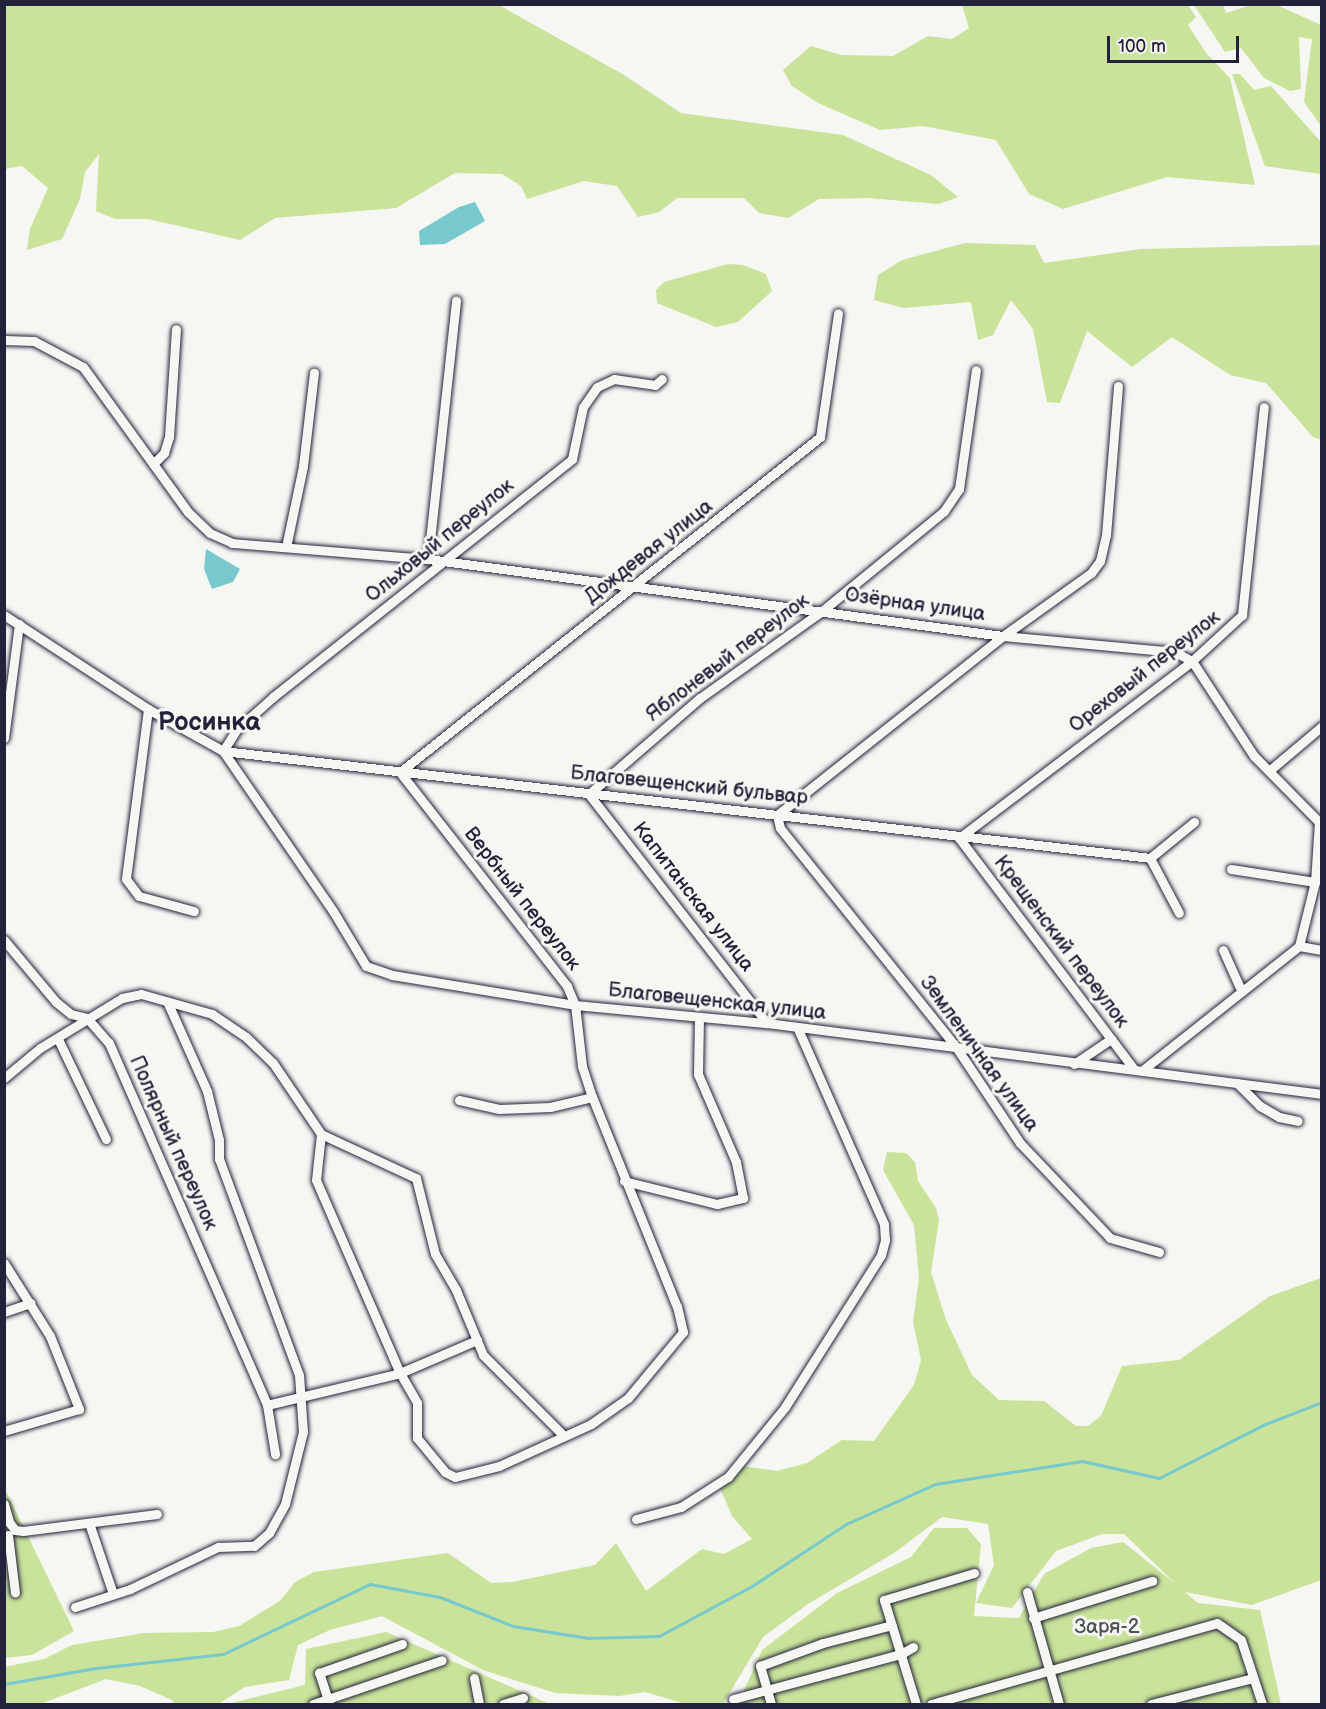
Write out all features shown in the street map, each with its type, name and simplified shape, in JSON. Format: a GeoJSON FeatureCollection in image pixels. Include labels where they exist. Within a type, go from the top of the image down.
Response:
{"type":"FeatureCollection","features":[{"type":"Feature","properties":{"kind":"street"},"geometry":{"type":"LineString","coordinates":[[428,559],[456,301]]}},
{"type":"Feature","properties":{"kind":"street","name":"Дождевая улица"},"geometry":{"type":"LineString","coordinates":[[400,772],[820,437],[838,313]]}},
{"type":"Feature","properties":{"kind":"street"},"geometry":{"type":"LineString","coordinates":[[153,464],[164,453],[169,437],[176,329]]}},
{"type":"Feature","properties":{"kind":"street","name":"Озёрная улица"},"geometry":{"type":"LineString","coordinates":[[4,340],[40,343],[83,367],[153,464],[210,533],[232,543],[428,559],[632,589],[822,611],[1003,636],[1175,652],[1192,661]]}},
{"type":"Feature","properties":{"kind":"street","name":"Яблоневый переулок"},"geometry":{"type":"LineString","coordinates":[[589,794],[700,698],[822,611],[952,501],[959,489],[976,370]]}},
{"type":"Feature","properties":{"kind":"street"},"geometry":{"type":"LineString","coordinates":[[286,547],[303,466],[314,373]]}},
{"type":"Feature","properties":{"kind":"street","name":"Ольховый переулок"},"geometry":{"type":"LineString","coordinates":[[223,751],[236,730],[273,698],[572,459],[583,407],[597,387],[614,379],[655,385],[662,379]]}},
{"type":"Feature","properties":{"kind":"street"},"geometry":{"type":"LineString","coordinates":[[777,815],[1003,636],[1079,583],[1100,561],[1118,386]]}},
{"type":"Feature","properties":{"kind":"street","name":"Ореховый переулок"},"geometry":{"type":"LineString","coordinates":[[959,838],[1192,661],[1235,625],[1246,604],[1264,407]]}},
{"type":"Feature","properties":{"kind":"street"},"geometry":{"type":"LineString","coordinates":[[4,615],[148,709],[223,751]]}},
{"type":"Feature","properties":{"kind":"street"},"geometry":{"type":"LineString","coordinates":[[4,738],[19,624]]}},
{"type":"Feature","properties":{"kind":"street"},"geometry":{"type":"LineString","coordinates":[[1144,1069],[1299,946],[1316,882],[1320,822],[1254,756],[1192,661]]}},
{"type":"Feature","properties":{"kind":"street"},"geometry":{"type":"LineString","coordinates":[[148,709],[126,879],[139,896],[194,911]]}},
{"type":"Feature","properties":{"kind":"street"},"geometry":{"type":"LineString","coordinates":[[1270,770],[1322,726]]}},
{"type":"Feature","properties":{"kind":"street","name":"Благовещенский бульвар"},"geometry":{"type":"LineString","coordinates":[[223,751],[868,824],[959,838],[1150,858]]}},
{"type":"Feature","properties":{"kind":"street","name":"Благовещенская улица"},"geometry":{"type":"LineString","coordinates":[[223,751],[333,911],[366,966],[409,979],[575,1005],[767,1023],[798,1029],[956,1047],[1103,1069],[1144,1069],[1322,1094]]}},
{"type":"Feature","properties":{"kind":"street","name":"Вербный переулок"},"geometry":{"type":"LineString","coordinates":[[400,772],[567,986],[575,1005],[582,1066],[592,1097],[676,1307],[683,1332],[628,1398],[591,1424],[562,1434]]}},
{"type":"Feature","properties":{"kind":"street","name":"Капитанская улица"},"geometry":{"type":"LineString","coordinates":[[589,794],[767,1023]]}},
{"type":"Feature","properties":{"kind":"street","name":"Земленичная улица"},"geometry":{"type":"LineString","coordinates":[[777,815],[780,828],[956,1047],[1020,1143],[1061,1189],[1110,1238],[1160,1252]]}},
{"type":"Feature","properties":{"kind":"street"},"geometry":{"type":"LineString","coordinates":[[1179,913],[1150,858],[1194,822]]}},
{"type":"Feature","properties":{"kind":"street","name":"Крещенский переулок"},"geometry":{"type":"LineString","coordinates":[[959,838],[1133,1068]]}},
{"type":"Feature","properties":{"kind":"street"},"geometry":{"type":"LineString","coordinates":[[1231,869],[1316,882]]}},
{"type":"Feature","properties":{"kind":"street","name":"Полярный переулок"},"geometry":{"type":"LineString","coordinates":[[4,940],[56,1002],[71,1014],[87,1018],[109,1043],[161,1156],[260,1396],[267,1405]]}},
{"type":"Feature","properties":{"kind":"street"},"geometry":{"type":"LineString","coordinates":[[1299,946],[1322,950]]}},
{"type":"Feature","properties":{"kind":"street"},"geometry":{"type":"LineString","coordinates":[[1223,950],[1241,990]]}},
{"type":"Feature","properties":{"kind":"street"},"geometry":{"type":"LineString","coordinates":[[4,1078],[40,1048],[122,998],[141,994],[212,1014],[246,1037],[273,1063],[321,1134],[416,1178],[435,1254],[456,1290],[477,1340],[495,1369],[562,1434],[499,1466],[455,1477],[445,1472],[417,1438],[417,1403],[399,1373],[316,1180],[321,1134]]}},
{"type":"Feature","properties":{"kind":"street"},"geometry":{"type":"LineString","coordinates":[[75,1607],[113,1594],[218,1547],[254,1546],[268,1533],[285,1504],[303,1432],[299,1375],[219,1159],[219,1140],[207,1091],[167,1001]]}},
{"type":"Feature","properties":{"kind":"street"},"geometry":{"type":"LineString","coordinates":[[624,1180],[717,1204],[743,1198],[736,1162],[698,1074],[699,1018]]}},
{"type":"Feature","properties":{"kind":"street"},"geometry":{"type":"LineString","coordinates":[[636,1519],[681,1507],[728,1477],[785,1407],[881,1255],[885,1240],[884,1224],[798,1029]]}},
{"type":"Feature","properties":{"kind":"street"},"geometry":{"type":"LineString","coordinates":[[58,1039],[106,1139]]}},
{"type":"Feature","properties":{"kind":"street"},"geometry":{"type":"LineString","coordinates":[[1074,1064],[1111,1039]]}},
{"type":"Feature","properties":{"kind":"street"},"geometry":{"type":"LineString","coordinates":[[1237,1083],[1260,1106],[1279,1117],[1298,1121]]}},
{"type":"Feature","properties":{"kind":"street"},"geometry":{"type":"LineString","coordinates":[[459,1100],[499,1109],[550,1107],[592,1097]]}},
{"type":"Feature","properties":{"kind":"street"},"geometry":{"type":"LineString","coordinates":[[4,1263],[50,1336],[79,1409],[4,1431]]}},
{"type":"Feature","properties":{"kind":"street"},"geometry":{"type":"LineString","coordinates":[[4,1312],[30,1303]]}},
{"type":"Feature","properties":{"kind":"street"},"geometry":{"type":"LineString","coordinates":[[274,1454],[267,1405],[399,1373],[477,1340]]}},
{"type":"Feature","properties":{"kind":"street"},"geometry":{"type":"LineString","coordinates":[[4,1504],[15,1530],[157,1514]]}},
{"type":"Feature","properties":{"kind":"street"},"geometry":{"type":"LineString","coordinates":[[89,1523],[113,1594]]}},
{"type":"Feature","properties":{"kind":"street"},"geometry":{"type":"LineString","coordinates":[[8,1534],[15,1593]]}},
{"type":"Feature","properties":{"kind":"street"},"geometry":{"type":"LineString","coordinates":[[916,1704],[884,1600],[974,1573]]}},
{"type":"Feature","properties":{"kind":"street"},"geometry":{"type":"LineString","coordinates":[[1033,1618],[1152,1581]]}},
{"type":"Feature","properties":{"kind":"street"},"geometry":{"type":"LineString","coordinates":[[1027,1592],[1059,1704]]}},
{"type":"Feature","properties":{"kind":"street"},"geometry":{"type":"LineString","coordinates":[[931,1704],[1051,1672],[1217,1623],[1241,1640],[1262,1704]]}},
{"type":"Feature","properties":{"kind":"street"},"geometry":{"type":"LineString","coordinates":[[771,1704],[760,1666],[823,1643],[892,1625]]}},
{"type":"Feature","properties":{"kind":"street"},"geometry":{"type":"LineString","coordinates":[[329,1702],[319,1673],[402,1644]]}},
{"type":"Feature","properties":{"kind":"street"},"geometry":{"type":"LineString","coordinates":[[734,1699],[768,1692],[901,1654],[913,1647]]}},
{"type":"Feature","properties":{"kind":"street"},"geometry":{"type":"LineString","coordinates":[[313,1704],[329,1702],[442,1660]]}},
{"type":"Feature","properties":{"kind":"street"},"geometry":{"type":"LineString","coordinates":[[474,1678],[479,1704]]}},
{"type":"Feature","properties":{"kind":"street"},"geometry":{"type":"LineString","coordinates":[[1151,1704],[1253,1678]]}},
{"type":"Feature","properties":{"kind":"street"},"geometry":{"type":"LineString","coordinates":[[503,1704],[523,1698]]}},
{"type":"Feature","properties":{"kind":"green space"},"geometry":{"type":"Polygon","coordinates":[[[497,4],[624,75],[681,113],[843,135],[931,175],[958,197],[939,204],[868,198],[819,199],[788,218],[759,213],[744,198],[677,198],[659,212],[638,217],[617,186],[584,181],[527,199],[521,186],[502,174],[455,173],[396,208],[275,218],[240,240],[148,219],[115,219],[96,211],[99,154],[85,172],[80,199],[62,239],[27,250],[30,229],[48,188],[22,166],[5,169],[5,5],[497,4]]]}},
{"type":"Feature","properties":{"kind":"green space"},"geometry":{"type":"Polygon","coordinates":[[[962,5],[1188,5],[1196,17],[1188,25],[1206,53],[1230,78],[1255,185],[1167,177],[1063,209],[1029,194],[996,140],[923,126],[880,130],[818,103],[792,86],[783,70],[811,46],[841,55],[893,56],[928,36],[952,39],[969,28],[962,5]]]}},
{"type":"Feature","properties":{"kind":"green space"},"geometry":{"type":"Polygon","coordinates":[[[1194,5],[1223,5],[1226,13],[1251,5],[1277,5],[1321,25],[1321,126],[1304,102],[1312,39],[1299,37],[1301,89],[1290,91],[1264,78],[1241,48],[1225,52],[1194,5]]]}},
{"type":"Feature","properties":{"kind":"green space"},"geometry":{"type":"Polygon","coordinates":[[[1232,74],[1240,74],[1254,90],[1271,86],[1321,142],[1321,174],[1265,166],[1232,74]]]}},
{"type":"Feature","properties":{"kind":"green space"},"geometry":{"type":"Polygon","coordinates":[[[965,243],[1035,245],[1044,263],[1141,249],[1321,245],[1321,440],[1313,437],[1266,383],[1230,375],[1172,337],[1132,367],[1087,331],[1060,403],[1047,402],[1033,329],[1011,300],[993,335],[978,340],[971,302],[904,308],[874,300],[878,275],[902,260],[965,243]]]}},
{"type":"Feature","properties":{"kind":"green space"},"geometry":{"type":"Polygon","coordinates":[[[728,264],[743,265],[766,274],[772,291],[738,322],[716,327],[657,303],[656,290],[664,282],[728,264]]]}},
{"type":"Feature","properties":{"kind":"green space","name":"Заря-2"},"geometry":{"type":"Polygon","coordinates":[[[887,1152],[906,1153],[915,1162],[918,1181],[936,1208],[939,1220],[931,1272],[946,1320],[972,1375],[999,1400],[1044,1401],[1076,1426],[1088,1426],[1101,1416],[1122,1366],[1179,1360],[1270,1296],[1321,1278],[1321,1580],[1252,1605],[1185,1592],[1198,1603],[1260,1610],[1281,1704],[738,1704],[762,1650],[837,1593],[911,1557],[934,1528],[967,1528],[981,1544],[974,1616],[1019,1618],[1044,1574],[1091,1548],[1123,1542],[1177,1585],[1124,1534],[1102,1534],[1056,1551],[1012,1608],[976,1603],[994,1565],[988,1524],[942,1517],[894,1553],[808,1604],[763,1637],[723,1704],[686,1704],[645,1692],[619,1696],[555,1693],[483,1670],[382,1616],[330,1630],[298,1645],[289,1680],[245,1687],[218,1704],[174,1704],[172,1700],[140,1686],[106,1679],[43,1703],[5,1703],[4,1667],[44,1659],[72,1645],[144,1633],[213,1632],[239,1626],[280,1601],[295,1582],[314,1572],[448,1553],[491,1583],[512,1582],[595,1565],[616,1543],[646,1591],[702,1549],[724,1554],[752,1539],[732,1516],[717,1481],[742,1466],[777,1471],[807,1463],[842,1440],[874,1441],[914,1385],[921,1360],[913,1322],[919,1278],[914,1225],[883,1170],[887,1152]]]}},
{"type":"Feature","properties":{"kind":"green space"},"geometry":{"type":"Polygon","coordinates":[[[4,1487],[74,1631],[32,1655],[5,1658],[4,1487]]]}},
{"type":"Feature","properties":{"kind":"green space"},"geometry":{"type":"Polygon","coordinates":[[[386,1632],[550,1704],[227,1704],[305,1685],[306,1649],[386,1632]]]}},
{"type":"Feature","properties":{"kind":"water"},"geometry":{"type":"Polygon","coordinates":[[[475,202],[485,221],[445,244],[420,245],[419,231],[459,207],[475,202]]]}},
{"type":"Feature","properties":{"kind":"water"},"geometry":{"type":"Polygon","coordinates":[[[206,549],[240,569],[233,582],[212,589],[204,569],[206,549]]]}},
{"type":"Feature","properties":{"kind":"waterway"},"geometry":{"type":"LineString","coordinates":[[4,1684],[96,1668],[223,1654],[370,1584],[440,1597],[513,1626],[588,1638],[659,1636],[752,1586],[846,1524],[935,1484],[1082,1461],[1159,1478],[1263,1425],[1322,1402]]}},
{"type":"Feature","properties":{"kind":"district","name":"Росинка"},"geometry":{"type":"Point","coordinates":[209,723]}}]}
